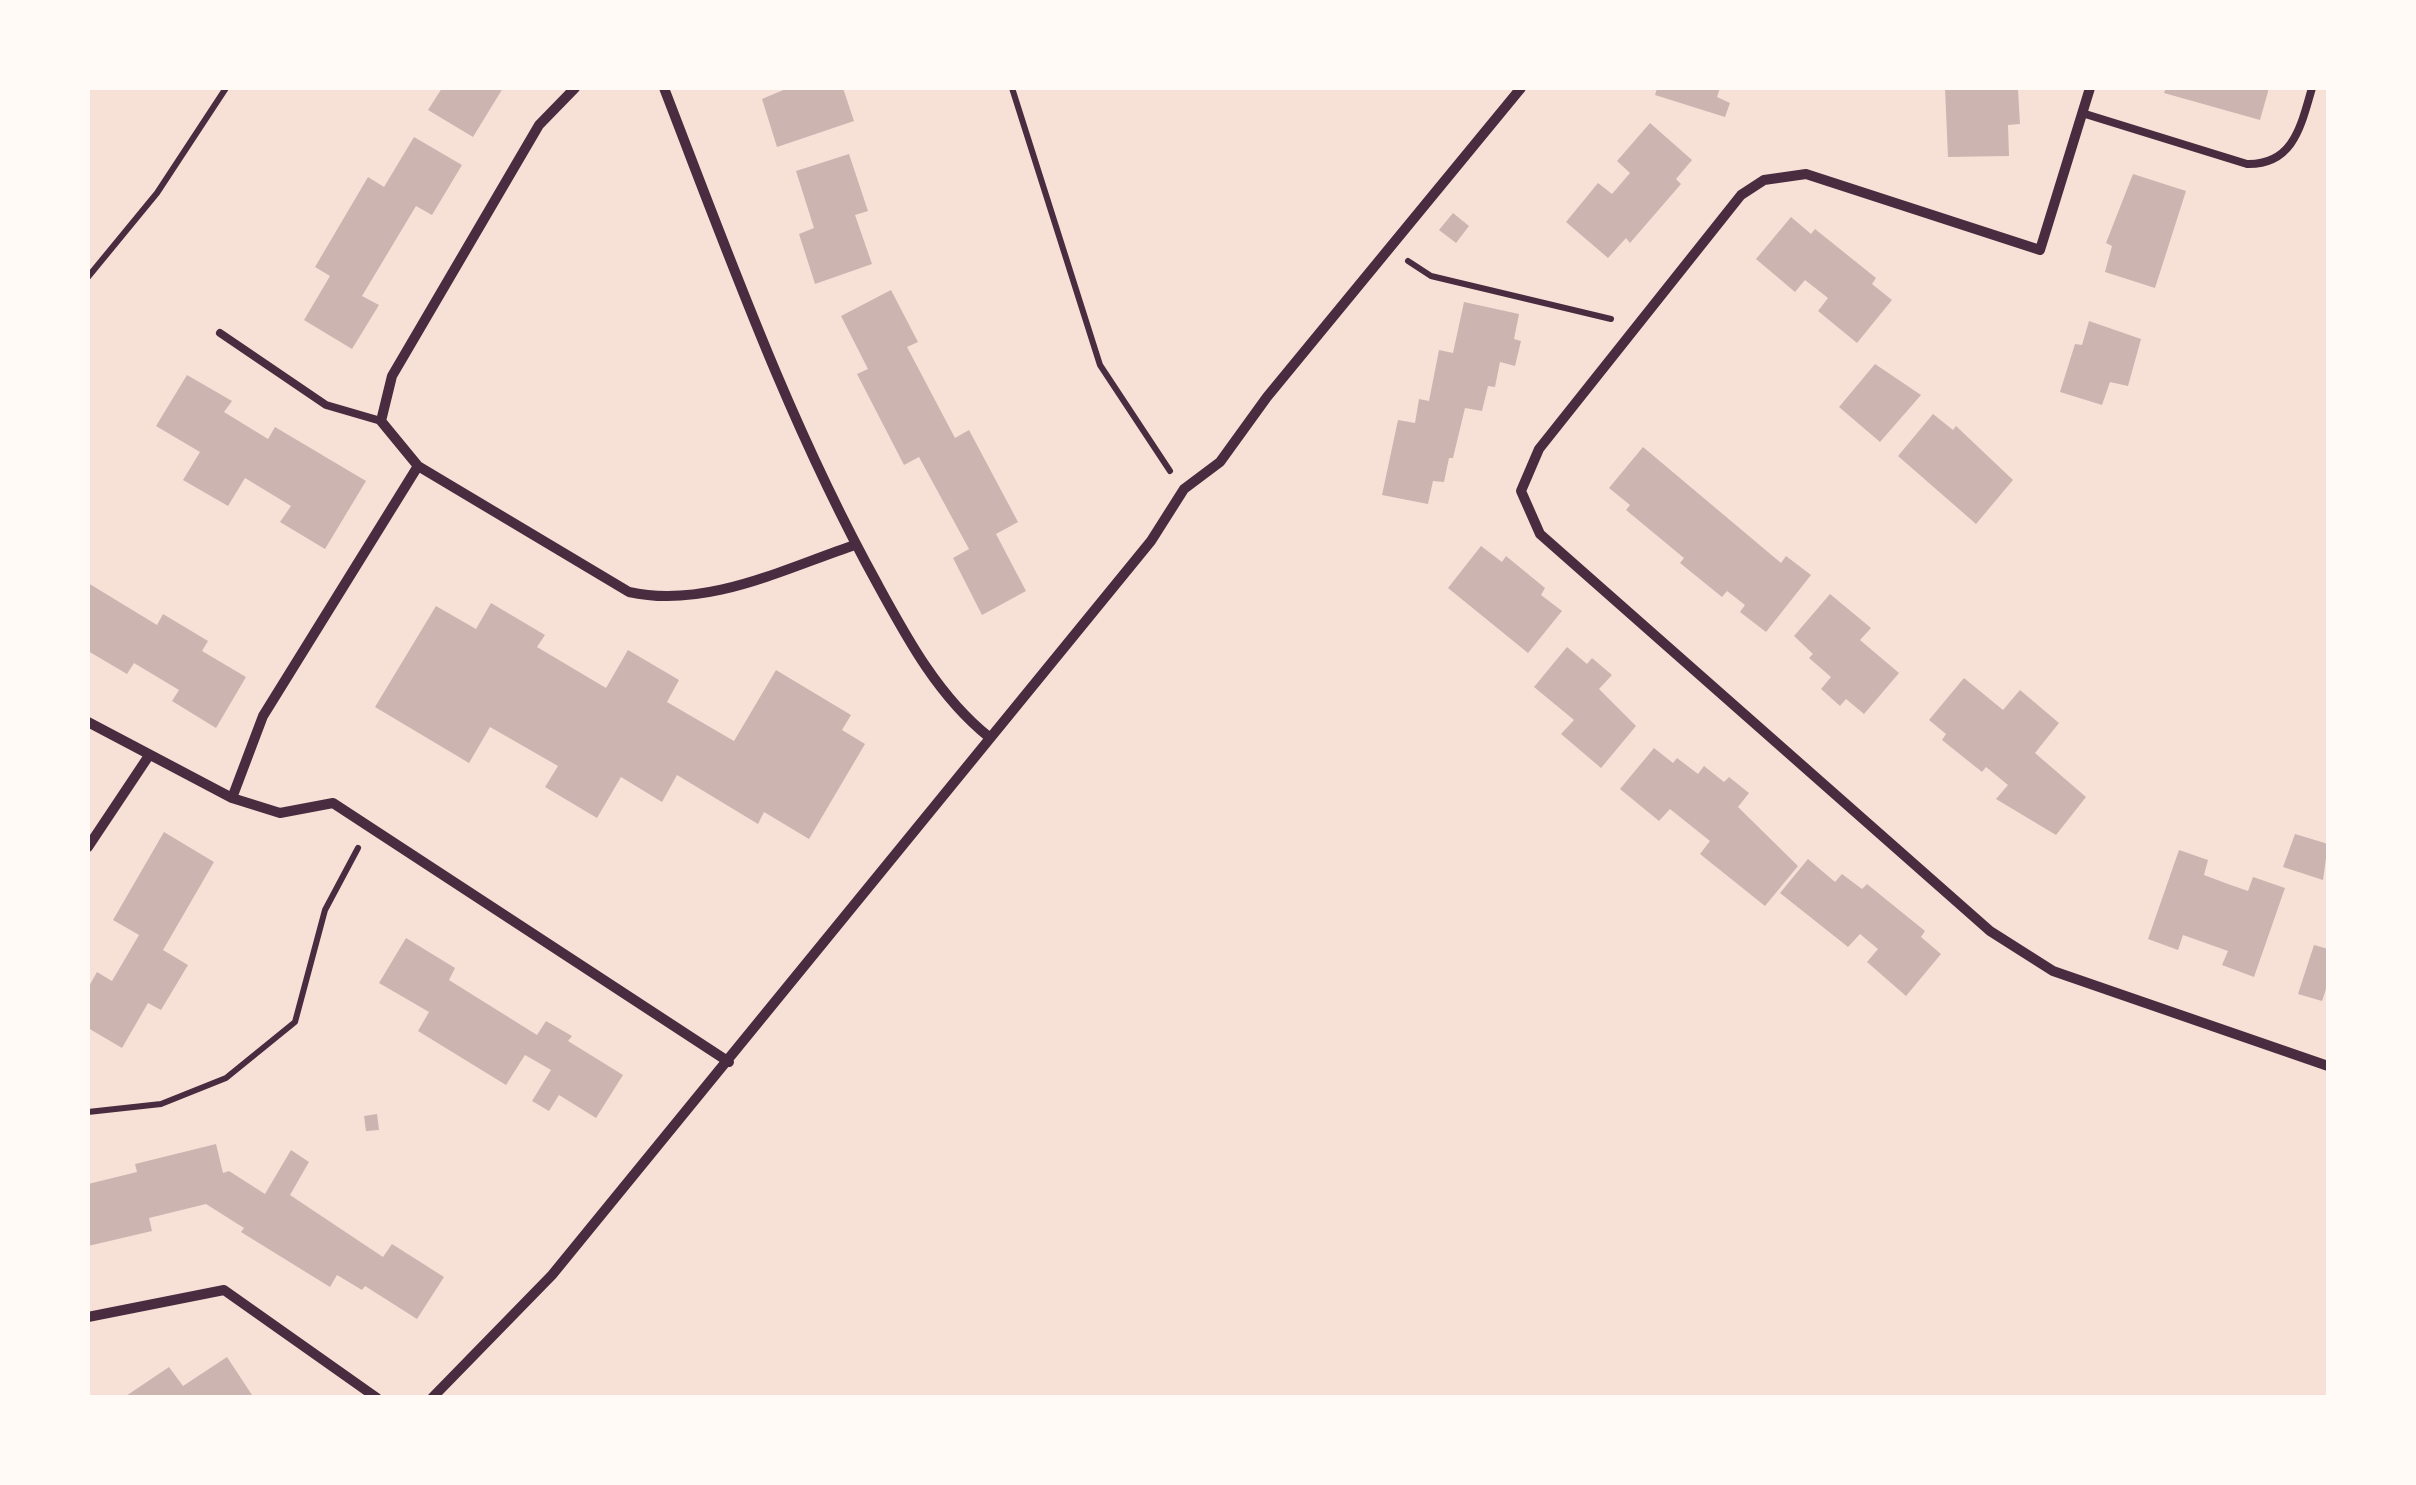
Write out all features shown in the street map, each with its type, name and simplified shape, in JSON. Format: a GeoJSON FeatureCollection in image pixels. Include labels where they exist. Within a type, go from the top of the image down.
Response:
{"type":"FeatureCollection","features":[{"type":"Feature","properties":{"kind":"street"},"geometry":{"type":"LineString","coordinates":[[575,88],[539,126],[392,376],[382,421],[418,466],[629,592],[664,600],[703,596],[856,545]]}},
{"type":"Feature","properties":{"kind":"street"},"geometry":{"type":"LineString","coordinates":[[664,88],[792,418],[918,657],[971,722],[990,737]]}},
{"type":"Feature","properties":{"kind":"street"},"geometry":{"type":"LineString","coordinates":[[432,1398],[552,1275],[729,1062],[1152,541],[1184,490],[1220,462],[1520,88]]}},
{"type":"Feature","properties":{"kind":"street"},"geometry":{"type":"LineString","coordinates":[[2090,88],[2040,250],[1806,174],[1764,180],[1741,195],[1539,448],[1521,491],[1540,534],[1990,932],[2053,971],[2328,1066]]}},
{"type":"Feature","properties":{"kind":"street"},"geometry":{"type":"LineString","coordinates":[[232,798],[263,716],[418,466]]}},
{"type":"Feature","properties":{"kind":"street"},"geometry":{"type":"LineString","coordinates":[[88,722],[232,798],[280,812],[333,803],[729,1062]]}},
{"type":"Feature","properties":{"kind":"street"},"geometry":{"type":"LineString","coordinates":[[88,847],[148,756]]}},
{"type":"Feature","properties":{"kind":"street"},"geometry":{"type":"LineString","coordinates":[[88,1317],[224,1290],[377,1398]]}},
{"type":"Feature","properties":{"kind":"lane"},"geometry":{"type":"LineString","coordinates":[[2082,113],[2247,164],[2264,164],[2288,150],[2312,88]]}},
{"type":"Feature","properties":{"kind":"lane"},"geometry":{"type":"LineString","coordinates":[[220,333],[326,405],[382,421]]}},
{"type":"Feature","properties":{"kind":"path"},"geometry":{"type":"LineString","coordinates":[[88,277],[157,193],[226,88]]}},
{"type":"Feature","properties":{"kind":"path"},"geometry":{"type":"LineString","coordinates":[[1012,88],[1100,365],[1153,450],[1184,490]]}},
{"type":"Feature","properties":{"kind":"path"},"geometry":{"type":"LineString","coordinates":[[1388,249],[1431,276],[1636,328]]}},
{"type":"Feature","properties":{"kind":"path"},"geometry":{"type":"LineString","coordinates":[[88,1112],[161,1104],[226,1078],[294,1022],[324,910],[370,825]]}},
{"type":"Feature","properties":{"kind":"building"},"geometry":{"type":"Polygon","coordinates":[[[442,88],[503,88],[473,137],[428,110],[442,88]]]}},
{"type":"Feature","properties":{"kind":"building"},"geometry":{"type":"Polygon","coordinates":[[[788,88],[843,88],[854,121],[777,147],[762,99],[788,88]]]}},
{"type":"Feature","properties":{"kind":"building"},"geometry":{"type":"Polygon","coordinates":[[[1657,88],[1720,88],[1717,97],[1730,103],[1725,117],[1655,95],[1657,88]]]}},
{"type":"Feature","properties":{"kind":"building"},"geometry":{"type":"Polygon","coordinates":[[[1945,88],[2018,89],[2020,124],[2008,125],[2009,156],[1948,157],[1945,88]]]}},
{"type":"Feature","properties":{"kind":"building"},"geometry":{"type":"Polygon","coordinates":[[[2166,88],[2269,88],[2260,120],[2164,93],[2166,88]]]}},
{"type":"Feature","properties":{"kind":"building"},"geometry":{"type":"Polygon","coordinates":[[[1650,123],[1692,160],[1676,179],[1681,184],[1630,243],[1626,238],[1608,258],[1566,222],[1598,183],[1612,194],[1630,173],[1617,161],[1650,123]]]}},
{"type":"Feature","properties":{"kind":"building"},"geometry":{"type":"Polygon","coordinates":[[[414,137],[462,165],[432,215],[416,206],[362,296],[379,305],[352,349],[304,320],[330,276],[315,267],[368,177],[384,187],[414,137]]]}},
{"type":"Feature","properties":{"kind":"building"},"geometry":{"type":"Polygon","coordinates":[[[849,154],[868,211],[855,215],[872,264],[815,284],[799,234],[814,228],[796,171],[849,154]]]}},
{"type":"Feature","properties":{"kind":"building"},"geometry":{"type":"Polygon","coordinates":[[[2133,174],[2186,191],[2155,288],[2105,272],[2112,246],[2106,243],[2133,174]]]}},
{"type":"Feature","properties":{"kind":"building"},"geometry":{"type":"Polygon","coordinates":[[[1453,213],[1469,226],[1456,243],[1439,230],[1453,213]]]}},
{"type":"Feature","properties":{"kind":"building"},"geometry":{"type":"Polygon","coordinates":[[[1791,217],[1811,234],[1815,229],[1876,278],[1872,284],[1892,300],[1857,343],[1818,311],[1828,298],[1805,280],[1795,292],[1756,259],[1791,217]]]}},
{"type":"Feature","properties":{"kind":"building"},"geometry":{"type":"Polygon","coordinates":[[[891,290],[918,342],[907,347],[955,438],[969,430],[1018,522],[996,534],[1026,591],[982,615],[953,558],[969,549],[919,457],[904,465],[857,374],[868,369],[841,316],[891,290]]]}},
{"type":"Feature","properties":{"kind":"building"},"geometry":{"type":"Polygon","coordinates":[[[1464,302],[1519,314],[1514,339],[1521,341],[1515,366],[1500,362],[1495,387],[1488,386],[1482,411],[1465,408],[1444,482],[1433,481],[1428,504],[1382,495],[1398,420],[1415,423],[1419,399],[1429,401],[1439,350],[1453,353],[1464,302]]]}},
{"type":"Feature","properties":{"kind":"building"},"geometry":{"type":"Polygon","coordinates":[[[2089,321],[2141,339],[2128,386],[2110,382],[2102,405],[2060,392],[2075,344],[2082,345],[2089,321]]]}},
{"type":"Feature","properties":{"kind":"building"},"geometry":{"type":"Polygon","coordinates":[[[1875,364],[1921,395],[1880,442],[1839,407],[1875,364]]]}},
{"type":"Feature","properties":{"kind":"building"},"geometry":{"type":"Polygon","coordinates":[[[187,375],[232,401],[224,412],[268,439],[275,427],[366,481],[325,549],[280,522],[291,506],[245,478],[228,506],[183,480],[200,452],[156,426],[187,375]]]}},
{"type":"Feature","properties":{"kind":"building"},"geometry":{"type":"Polygon","coordinates":[[[1933,414],[1953,430],[1956,426],[2013,480],[1976,524],[1898,456],[1933,414]]]}},
{"type":"Feature","properties":{"kind":"building"},"geometry":{"type":"Polygon","coordinates":[[[1643,447],[1781,563],[1786,556],[1811,575],[1766,632],[1740,612],[1745,605],[1727,591],[1722,597],[1680,563],[1684,558],[1626,510],[1630,505],[1609,488],[1643,447]]]}},
{"type":"Feature","properties":{"kind":"building"},"geometry":{"type":"Polygon","coordinates":[[[1481,546],[1502,562],[1506,556],[1545,588],[1541,595],[1562,611],[1528,653],[1448,588],[1481,546]]]}},
{"type":"Feature","properties":{"kind":"building"},"geometry":{"type":"Polygon","coordinates":[[[88,583],[157,625],[163,614],[208,641],[202,651],[246,677],[216,728],[172,701],[179,690],[134,663],[127,674],[88,651],[88,583]]]}},
{"type":"Feature","properties":{"kind":"building"},"geometry":{"type":"Polygon","coordinates":[[[1830,594],[1871,628],[1860,640],[1899,673],[1864,714],[1846,699],[1840,706],[1821,689],[1831,677],[1809,658],[1813,654],[1794,636],[1830,594]]]}},
{"type":"Feature","properties":{"kind":"building"},"geometry":{"type":"Polygon","coordinates":[[[491,603],[545,635],[537,647],[606,688],[628,650],[679,680],[667,702],[734,741],[776,670],[851,715],[842,730],[865,744],[809,839],[764,812],[758,824],[677,775],[662,802],[621,777],[597,818],[545,787],[558,766],[490,727],[469,763],[375,707],[436,606],[476,629],[491,603]]]}},
{"type":"Feature","properties":{"kind":"building"},"geometry":{"type":"Polygon","coordinates":[[[1567,647],[1587,664],[1592,658],[1612,675],[1599,689],[1636,726],[1601,768],[1561,734],[1574,720],[1534,687],[1567,647]]]}},
{"type":"Feature","properties":{"kind":"building"},"geometry":{"type":"Polygon","coordinates":[[[1964,678],[2003,710],[2020,690],[2059,723],[2035,753],[2086,797],[2056,835],[1996,799],[2008,785],[1986,767],[1982,772],[1942,740],[1946,734],[1929,720],[1964,678]]]}},
{"type":"Feature","properties":{"kind":"building"},"geometry":{"type":"Polygon","coordinates":[[[1654,748],[1673,763],[1677,758],[1698,774],[1704,766],[1724,782],[1729,777],[1749,793],[1738,807],[1798,866],[1765,906],[1700,854],[1710,841],[1670,809],[1659,821],[1620,789],[1654,748]]]}},
{"type":"Feature","properties":{"kind":"building"},"geometry":{"type":"Polygon","coordinates":[[[164,832],[214,862],[163,950],[188,965],[161,1010],[148,1003],[122,1048],[88,1028],[88,988],[97,972],[112,981],[139,935],[113,920],[164,832]]]}},
{"type":"Feature","properties":{"kind":"building"},"geometry":{"type":"Polygon","coordinates":[[[2295,834],[2328,844],[2323,880],[2283,867],[2295,834]]]}},
{"type":"Feature","properties":{"kind":"building"},"geometry":{"type":"Polygon","coordinates":[[[2179,850],[2208,860],[2204,875],[2228,884],[2248,891],[2253,877],[2285,888],[2254,977],[2222,965],[2228,951],[2183,935],[2178,950],[2148,939],[2179,850]]]}},
{"type":"Feature","properties":{"kind":"building"},"geometry":{"type":"Polygon","coordinates":[[[1808,859],[1835,882],[1842,874],[1862,889],[1867,884],[1925,931],[1921,937],[1941,954],[1906,996],[1867,962],[1878,949],[1860,934],[1848,947],[1780,893],[1808,859]]]}},
{"type":"Feature","properties":{"kind":"building"},"geometry":{"type":"Polygon","coordinates":[[[406,938],[455,968],[449,980],[537,1035],[546,1021],[572,1036],[568,1041],[623,1075],[596,1118],[559,1095],[549,1111],[532,1101],[551,1070],[525,1055],[506,1085],[418,1031],[429,1012],[379,983],[406,938]]]}},
{"type":"Feature","properties":{"kind":"building"},"geometry":{"type":"Polygon","coordinates":[[[2314,945],[2328,949],[2328,983],[2322,1001],[2298,994],[2314,945]]]}},
{"type":"Feature","properties":{"kind":"building"},"geometry":{"type":"Polygon","coordinates":[[[377,1114],[379,1130],[366,1131],[364,1116],[377,1114]]]}},
{"type":"Feature","properties":{"kind":"building"},"geometry":{"type":"Polygon","coordinates":[[[216,1144],[223,1173],[229,1171],[265,1194],[291,1150],[309,1162],[290,1195],[383,1257],[392,1244],[444,1277],[417,1319],[365,1286],[362,1290],[337,1275],[330,1287],[241,1232],[244,1228],[206,1204],[149,1218],[152,1231],[88,1246],[88,1184],[137,1172],[135,1164],[216,1144]]]}},
{"type":"Feature","properties":{"kind":"building"},"geometry":{"type":"Polygon","coordinates":[[[227,1357],[254,1398],[123,1398],[169,1367],[183,1386],[227,1357]]]}}]}
